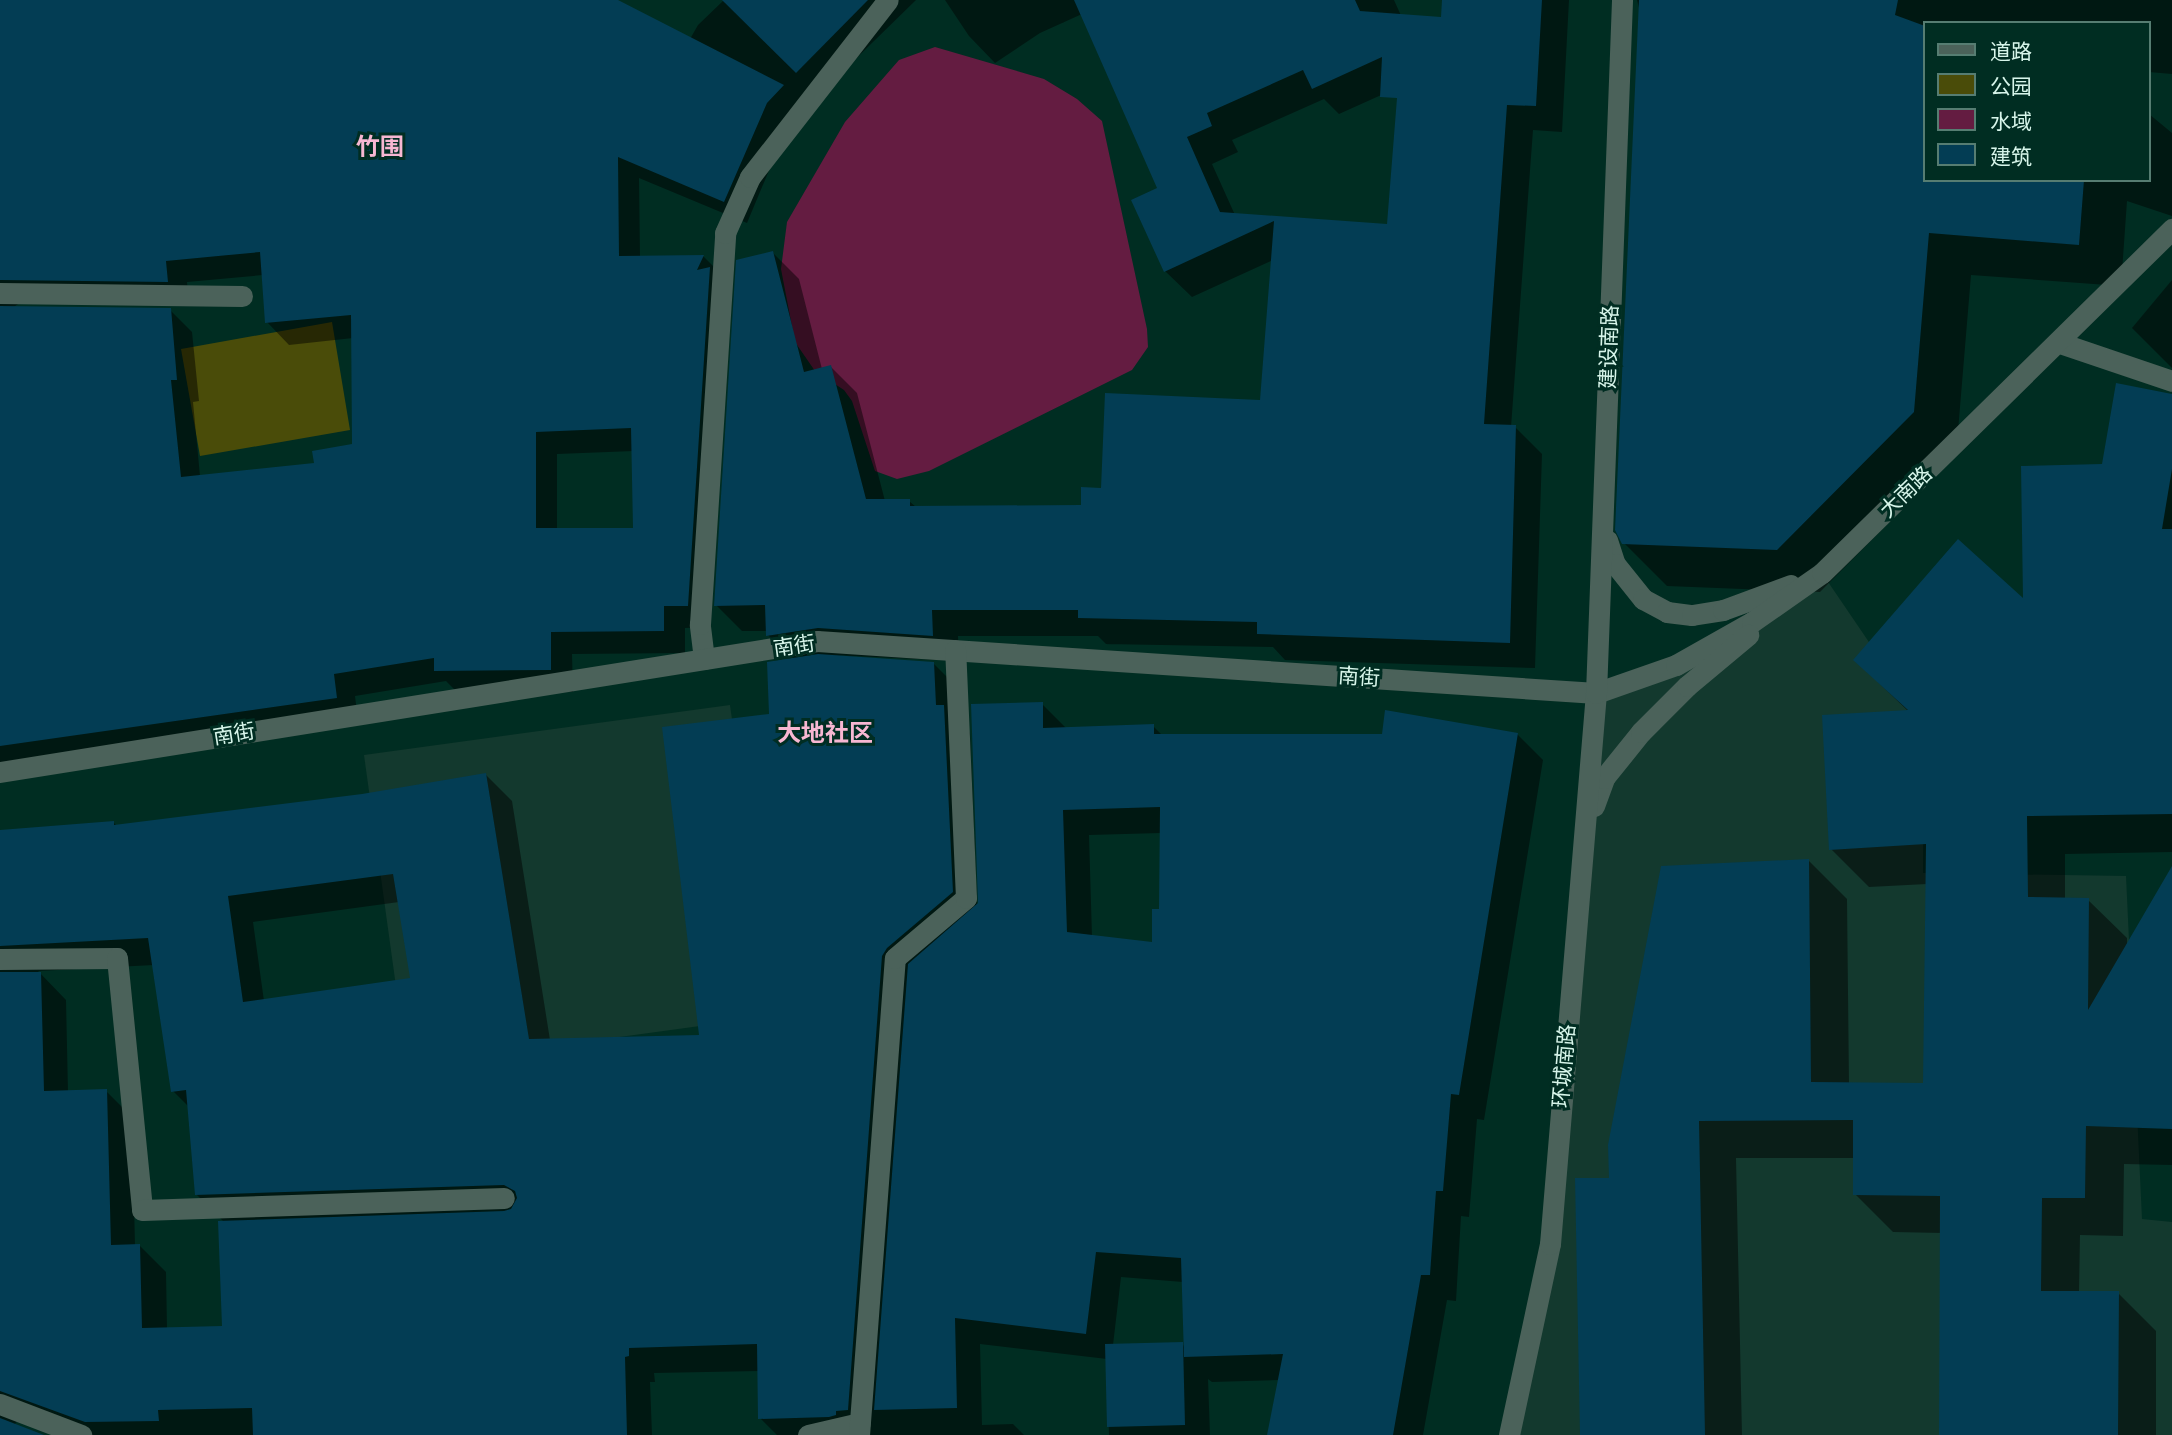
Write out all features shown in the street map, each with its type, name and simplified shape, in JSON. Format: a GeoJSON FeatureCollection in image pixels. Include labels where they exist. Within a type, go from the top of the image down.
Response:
{"type":"FeatureCollection","features":[{"type":"Feature","properties":{"kind":"street"},"geometry":{"type":"LineString","coordinates":[[704,659],[700,624],[725,233],[750,177],[888,0]]}},
{"type":"Feature","properties":{"kind":"street","name":"建设南路"},"geometry":{"type":"LineString","coordinates":[[1596,693],[1622,0]]}},
{"type":"Feature","properties":{"kind":"street","name":"大南路"},"geometry":{"type":"LineString","coordinates":[[1596,693],[1676,664],[1752,622],[1822,573],[2060,343],[2172,229]]}},
{"type":"Feature","properties":{"kind":"street"},"geometry":{"type":"LineString","coordinates":[[0,293],[242,296]]}},
{"type":"Feature","properties":{"kind":"street"},"geometry":{"type":"LineString","coordinates":[[2060,343],[2172,381]]}},
{"type":"Feature","properties":{"kind":"street"},"geometry":{"type":"LineString","coordinates":[[1603,525],[1615,564],[1643,599],[1667,612],[1692,615],[1723,610],[1822,573]]}},
{"type":"Feature","properties":{"kind":"street"},"geometry":{"type":"LineString","coordinates":[[1582,855],[1604,778],[1641,732],[1687,686],[1822,573]]}},
{"type":"Feature","properties":{"kind":"street","name":"南街"},"geometry":{"type":"LineString","coordinates":[[0,772],[817,641],[1596,693]]}},
{"type":"Feature","properties":{"kind":"street"},"geometry":{"type":"LineString","coordinates":[[808,1435],[860,1429],[895,958],[966,898],[955,650]]}},
{"type":"Feature","properties":{"kind":"street","name":"环城南路"},"geometry":{"type":"LineString","coordinates":[[1509,1435],[1550,1244],[1596,693]]}},
{"type":"Feature","properties":{"kind":"street"},"geometry":{"type":"LineString","coordinates":[[0,959],[117,958],[142,1210],[504,1198]]}},
{"type":"Feature","properties":{"kind":"street"},"geometry":{"type":"LineString","coordinates":[[0,1404],[81,1435]]}},
{"type":"Feature","properties":{"kind":"shaded area"},"geometry":{"type":"Polygon","coordinates":[[[1822,573],[1924,723],[1923,873],[2126,876],[2142,1219],[2172,1222],[2172,1435],[1509,1435],[1550,1244],[1596,693],[1676,664],[1822,573]]]}},
{"type":"Feature","properties":{"kind":"shaded area"},"geometry":{"type":"Polygon","coordinates":[[[730,705],[773,1016],[407,1066],[364,755],[730,705]]]}},
{"type":"Feature","properties":{"kind":"green space"},"geometry":{"type":"Polygon","coordinates":[[[332,322],[350,430],[200,456],[181,349],[332,322]]]}},
{"type":"Feature","properties":{"kind":"water"},"geometry":{"type":"Polygon","coordinates":[[[935,47],[1044,79],[1077,99],[1102,121],[1147,329],[1148,347],[1132,370],[929,471],[897,479],[875,471],[852,401],[844,390],[815,371],[795,342],[781,269],[787,222],[845,122],[899,60],[935,47]]]}},
{"type":"Feature","properties":{"kind":"building"},"geometry":{"type":"Polygon","coordinates":[[[0,0],[618,0],[784,85],[767,103],[724,202],[618,157],[619,256],[704,255],[697,270],[710,267],[688,606],[664,606],[664,631],[551,632],[551,670],[434,671],[434,658],[334,674],[337,698],[0,746],[0,306],[171,308],[177,380],[171,380],[181,477],[314,463],[312,451],[352,444],[351,315],[265,323],[260,252],[166,261],[168,282],[0,280],[0,0]],[[631,428],[536,432],[536,528],[633,528],[631,428]]]}},
{"type":"Feature","properties":{"kind":"building"},"geometry":{"type":"Polygon","coordinates":[[[722,0],[868,0],[796,73],[722,0]]]}},
{"type":"Feature","properties":{"kind":"building"},"geometry":{"type":"Polygon","coordinates":[[[1074,0],[1355,0],[1360,11],[1441,17],[1442,0],[1542,0],[1536,106],[1507,105],[1484,424],[1516,425],[1510,643],[1257,634],[1257,622],[1078,618],[1078,610],[932,610],[933,636],[818,628],[766,636],[765,605],[714,606],[736,260],[773,251],[804,372],[831,365],[866,499],[910,499],[910,506],[1081,505],[1081,487],[1101,488],[1105,393],[1260,400],[1274,221],[1164,272],[1131,200],[1157,188],[1074,0]],[[1382,57],[1312,89],[1303,70],[1207,113],[1212,126],[1187,137],[1220,212],[1387,224],[1397,98],[1380,97],[1382,57]]]}},
{"type":"Feature","properties":{"kind":"building"},"geometry":{"type":"Polygon","coordinates":[[[1639,0],[1898,0],[1895,15],[1924,26],[1924,182],[2084,182],[2079,245],[1929,233],[1914,412],[1777,550],[1622,544],[1615,530],[1639,0]]]}},
{"type":"Feature","properties":{"kind":"building"},"geometry":{"type":"Polygon","coordinates":[[[2116,383],[2172,394],[2172,469],[2162,529],[2172,529],[2172,814],[2027,816],[2028,897],[2089,898],[2088,1010],[2172,866],[2172,1129],[2086,1126],[2085,1198],[2042,1198],[2041,1291],[2119,1291],[2118,1435],[1939,1435],[1940,1196],[1853,1195],[1853,1120],[1699,1121],[1705,1435],[1580,1435],[1575,1178],[1609,1178],[1608,1145],[1661,866],[1809,859],[1811,1082],[1923,1083],[1926,844],[1829,850],[1822,715],[1908,710],[1853,660],[1958,539],[2023,598],[2021,466],[2102,464],[2116,383]]]}},
{"type":"Feature","properties":{"kind":"building"},"geometry":{"type":"Polygon","coordinates":[[[818,654],[934,662],[936,705],[944,705],[953,892],[887,948],[882,956],[848,1410],[836,1411],[836,1415],[829,1417],[758,1419],[757,1344],[629,1348],[629,1356],[625,1357],[627,1435],[253,1435],[252,1408],[158,1410],[159,1421],[85,1422],[0,1391],[0,972],[41,972],[44,1091],[107,1089],[111,1245],[140,1244],[142,1328],[222,1326],[218,1221],[504,1211],[511,1209],[517,1198],[515,1191],[504,1185],[195,1195],[186,1090],[171,1092],[148,938],[0,946],[0,830],[114,821],[114,825],[362,794],[486,773],[529,1039],[699,1035],[662,727],[769,714],[767,662],[818,654]],[[393,874],[228,896],[243,1002],[410,978],[393,874]]]}},
{"type":"Feature","properties":{"kind":"building"},"geometry":{"type":"Polygon","coordinates":[[[1043,702],[1043,728],[1154,724],[1154,734],[1382,734],[1385,710],[1518,733],[1459,1095],[1451,1094],[1443,1191],[1436,1191],[1430,1275],[1421,1275],[1393,1435],[1267,1435],[1283,1354],[1184,1357],[1181,1258],[1096,1252],[1086,1334],[955,1318],[957,1408],[874,1410],[908,964],[978,903],[971,704],[1043,702]],[[1160,807],[1063,810],[1067,932],[1152,942],[1152,909],[1159,909],[1160,807]]]}},
{"type":"Feature","properties":{"kind":"building"},"geometry":{"type":"Polygon","coordinates":[[[1183,1342],[1185,1425],[1107,1427],[1105,1344],[1183,1342]]]}},
{"type":"Feature","properties":{"kind":"building"},"geometry":{"type":"Polygon","coordinates":[[[0,1418],[44,1435],[0,1435],[0,1418]]]}},
{"type":"Feature","properties":{"kind":"district","name":"竹围"},"geometry":{"type":"Point","coordinates":[380,148]}},
{"type":"Feature","properties":{"kind":"district","name":"大地社区"},"geometry":{"type":"Point","coordinates":[825,734]}}]}
